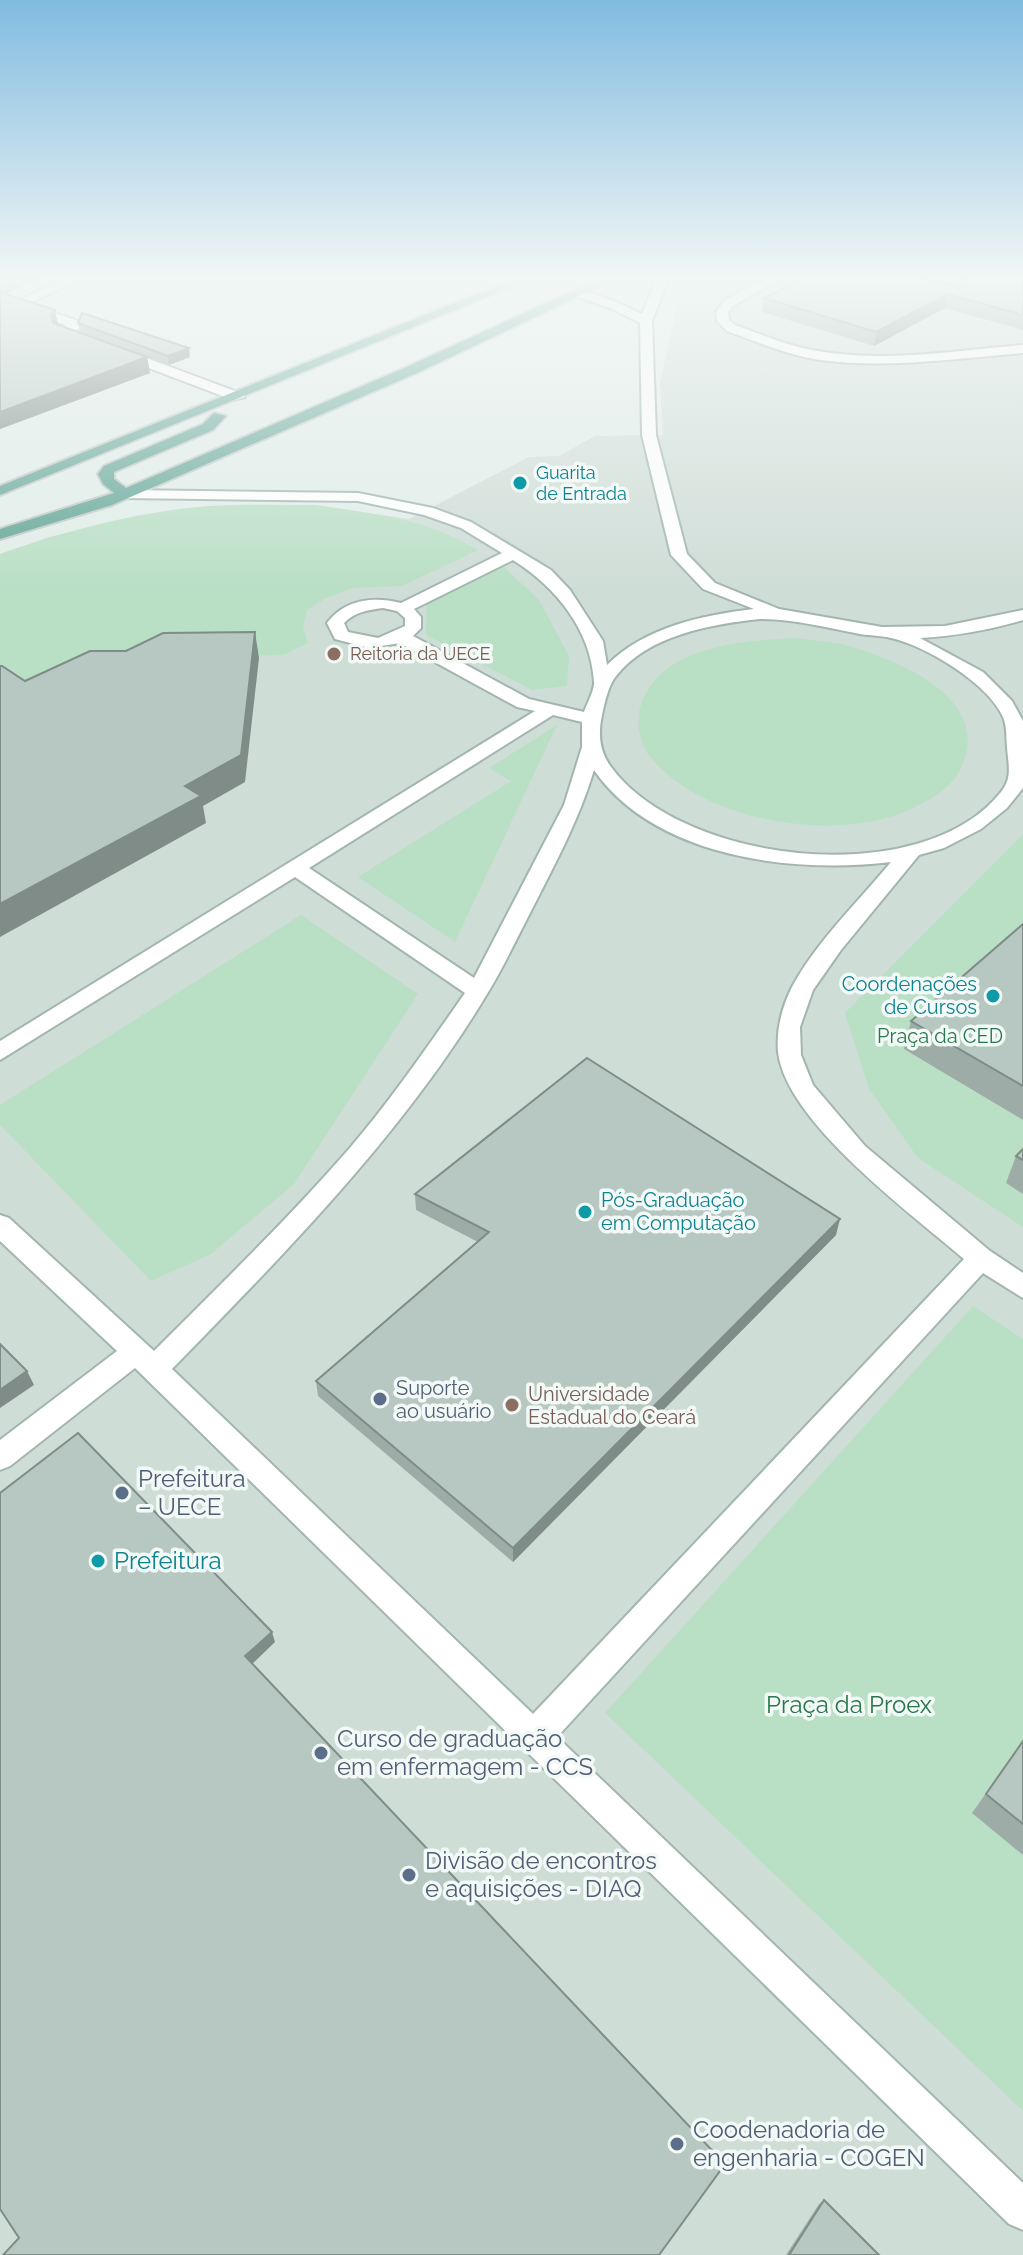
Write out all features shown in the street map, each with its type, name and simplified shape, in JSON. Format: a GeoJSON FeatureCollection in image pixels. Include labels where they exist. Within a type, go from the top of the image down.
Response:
{"type":"FeatureCollection","features":[{"type":"Feature","properties":{"kind":"main road"},"geometry":{"type":"LineString","coordinates":[[0,491],[279,380]]}},
{"type":"Feature","properties":{"kind":"main road"},"geometry":{"type":"LineString","coordinates":[[0,534],[124,494],[384,380]]}},
{"type":"Feature","properties":{"kind":"main road"},"geometry":{"type":"LineString","coordinates":[[124,494],[108,481],[105,474],[109,469],[208,427],[238,397]]}},
{"type":"Feature","properties":{"kind":"street"},"geometry":{"type":"LineString","coordinates":[[194,380],[238,397]]}},
{"type":"Feature","properties":{"kind":"street"},"geometry":{"type":"LineString","coordinates":[[648,380],[649,435],[679,555],[709,586],[780,614],[894,633],[982,626],[1023,615]]}},
{"type":"Feature","properties":{"kind":"street"},"geometry":{"type":"LineString","coordinates":[[0,1457],[145,1360],[267,1255],[358,1155],[418,1078],[478,991],[574,805],[591,747],[592,719],[601,679],[595,641],[564,593],[545,573],[466,525],[428,511],[358,497],[124,494]]}},
{"type":"Feature","properties":{"kind":"street"},"geometry":{"type":"LineString","coordinates":[[403,608],[515,553]]}},
{"type":"Feature","properties":{"kind":"street"},"geometry":{"type":"LineString","coordinates":[[383,603],[403,608],[413,617],[413,628],[402,637],[381,643],[358,642],[341,635],[335,623],[343,612],[361,605],[383,603]]}},
{"type":"Feature","properties":{"kind":"street"},"geometry":{"type":"LineString","coordinates":[[601,679],[631,652],[674,631],[725,619],[780,614]]}},
{"type":"Feature","properties":{"kind":"street"},"geometry":{"type":"LineString","coordinates":[[894,633],[953,660],[978,677],[1014,715]]}},
{"type":"Feature","properties":{"kind":"street"},"geometry":{"type":"LineString","coordinates":[[402,637],[501,692],[549,710],[592,719]]}},
{"type":"Feature","properties":{"kind":"street"},"geometry":{"type":"LineString","coordinates":[[591,747],[611,782],[651,814],[704,840],[768,856],[834,862],[910,853],[954,838],[997,810],[1021,776],[1014,715],[1023,693]]}},
{"type":"Feature","properties":{"kind":"street"},"geometry":{"type":"LineString","coordinates":[[0,1052],[549,710]]}},
{"type":"Feature","properties":{"kind":"street"},"geometry":{"type":"LineString","coordinates":[[910,853],[833,945],[802,989],[789,1027],[790,1055],[803,1089],[856,1152],[981,1258],[1023,1287]]}},
{"type":"Feature","properties":{"kind":"street"},"geometry":{"type":"LineString","coordinates":[[295,868],[478,991]]}},
{"type":"Feature","properties":{"kind":"street"},"geometry":{"type":"LineString","coordinates":[[0,1225],[145,1360],[1023,2210]]}},
{"type":"Feature","properties":{"kind":"street"},"geometry":{"type":"LineString","coordinates":[[535,1736],[981,1258]]}},
{"type":"Feature","properties":{"kind":"shaded area","name":"Universidade Estadual do Ceará"},"geometry":{"type":"Polygon","coordinates":[[[1023,380],[1023,2255],[0,2255],[0,554],[49,537],[148,515],[209,506],[315,505],[409,519],[529,457],[559,456],[595,436],[663,435],[660,382],[1023,380]]]}},
{"type":"Feature","properties":{"kind":"green space"},"geometry":{"type":"Polygon","coordinates":[[[223,505],[315,505],[419,524],[478,550],[402,586],[352,588],[326,598],[307,610],[303,627],[308,643],[284,655],[181,657],[33,691],[0,682],[0,554],[77,530],[157,512],[223,505]]]}},
{"type":"Feature","properties":{"kind":"green space"},"geometry":{"type":"Polygon","coordinates":[[[502,565],[539,600],[569,656],[567,686],[532,690],[426,635],[427,600],[502,565]]]}},
{"type":"Feature","properties":{"kind":"green space"},"geometry":{"type":"Polygon","coordinates":[[[795,638],[843,644],[868,652],[910,670],[947,696],[960,713],[967,732],[963,764],[952,781],[919,805],[879,820],[845,825],[809,825],[737,811],[704,798],[675,780],[651,758],[640,737],[639,713],[647,691],[662,673],[680,661],[725,645],[795,638]]]}},
{"type":"Feature","properties":{"kind":"green space"},"geometry":{"type":"Polygon","coordinates":[[[557,725],[455,942],[358,877],[511,781],[489,768],[557,725]]]}},
{"type":"Feature","properties":{"kind":"green space","name":"Praça da CED"},"geometry":{"type":"Polygon","coordinates":[[[1023,834],[1023,1227],[918,1158],[869,1089],[845,1013],[1023,834]]]}},
{"type":"Feature","properties":{"kind":"green space"},"geometry":{"type":"Polygon","coordinates":[[[301,915],[418,994],[294,1184],[211,1254],[151,1281],[0,1125],[0,1105],[301,915]]]}},
{"type":"Feature","properties":{"kind":"green space","name":"Praça da Proex"},"geometry":{"type":"Polygon","coordinates":[[[973,1306],[1023,1339],[1023,2111],[605,1713],[973,1306]]]}},
{"type":"Feature","properties":{"kind":"building"},"geometry":{"type":"Polygon","coordinates":[[[0,380],[85,380],[0,412],[0,380]]]}},
{"type":"Feature","properties":{"kind":"building","name":"Reitoria da UECE"},"geometry":{"type":"Polygon","coordinates":[[[255,632],[241,755],[185,786],[201,796],[0,904],[0,666],[25,681],[90,651],[126,651],[163,633],[255,632]]]}},
{"type":"Feature","properties":{"kind":"building","name":"Coordenações de Cursos"},"geometry":{"type":"Polygon","coordinates":[[[1023,924],[1023,1086],[911,1021],[1023,924]]]}},
{"type":"Feature","properties":{"kind":"building"},"geometry":{"type":"Polygon","coordinates":[[[587,1058],[840,1219],[513,1548],[316,1381],[489,1232],[415,1194],[587,1058]]]}},
{"type":"Feature","properties":{"kind":"building"},"geometry":{"type":"Polygon","coordinates":[[[0,1344],[27,1371],[0,1390],[0,1344]]]}},
{"type":"Feature","properties":{"kind":"building"},"geometry":{"type":"Polygon","coordinates":[[[78,1433],[272,1632],[245,1656],[725,2164],[659,2255],[3,2255],[19,2238],[0,2209],[0,1493],[78,1433]]]}},
{"type":"Feature","properties":{"kind":"building"},"geometry":{"type":"Polygon","coordinates":[[[1023,1741],[1023,1824],[986,1794],[1023,1741]]]}},
{"type":"Feature","properties":{"kind":"building"},"geometry":{"type":"Polygon","coordinates":[[[824,2200],[879,2255],[789,2255],[824,2200]]]}},
{"type":"Feature","properties":{"kind":"place","name":"Guarita de Entrada"},"geometry":{"type":"Point","coordinates":[520,483]}},
{"type":"Feature","properties":{"kind":"place","name":"Reitoria da UECE"},"geometry":{"type":"Point","coordinates":[334,654]}},
{"type":"Feature","properties":{"kind":"place","name":"Coordenações de Cursos"},"geometry":{"type":"Point","coordinates":[993,996]}},
{"type":"Feature","properties":{"kind":"place","name":"Pós-Graduação em Computação"},"geometry":{"type":"Point","coordinates":[585,1212]}},
{"type":"Feature","properties":{"kind":"place","name":"Suporte ao usuário"},"geometry":{"type":"Point","coordinates":[380,1399]}},
{"type":"Feature","properties":{"kind":"place","name":"Universidade Estadual do Ceará"},"geometry":{"type":"Point","coordinates":[512,1405]}},
{"type":"Feature","properties":{"kind":"place","name":"Prefeitura – UECE"},"geometry":{"type":"Point","coordinates":[122,1493]}},
{"type":"Feature","properties":{"kind":"place","name":"Prefeitura"},"geometry":{"type":"Point","coordinates":[98,1561]}},
{"type":"Feature","properties":{"kind":"place","name":"Curso de graduação em enfermagem - CCS"},"geometry":{"type":"Point","coordinates":[321,1753]}},
{"type":"Feature","properties":{"kind":"place","name":"Divisão de encontros e aquisições - DIAQ"},"geometry":{"type":"Point","coordinates":[409,1875]}},
{"type":"Feature","properties":{"kind":"place","name":"Coodenadoria de engenharia - COGEN"},"geometry":{"type":"Point","coordinates":[677,2144]}}]}
